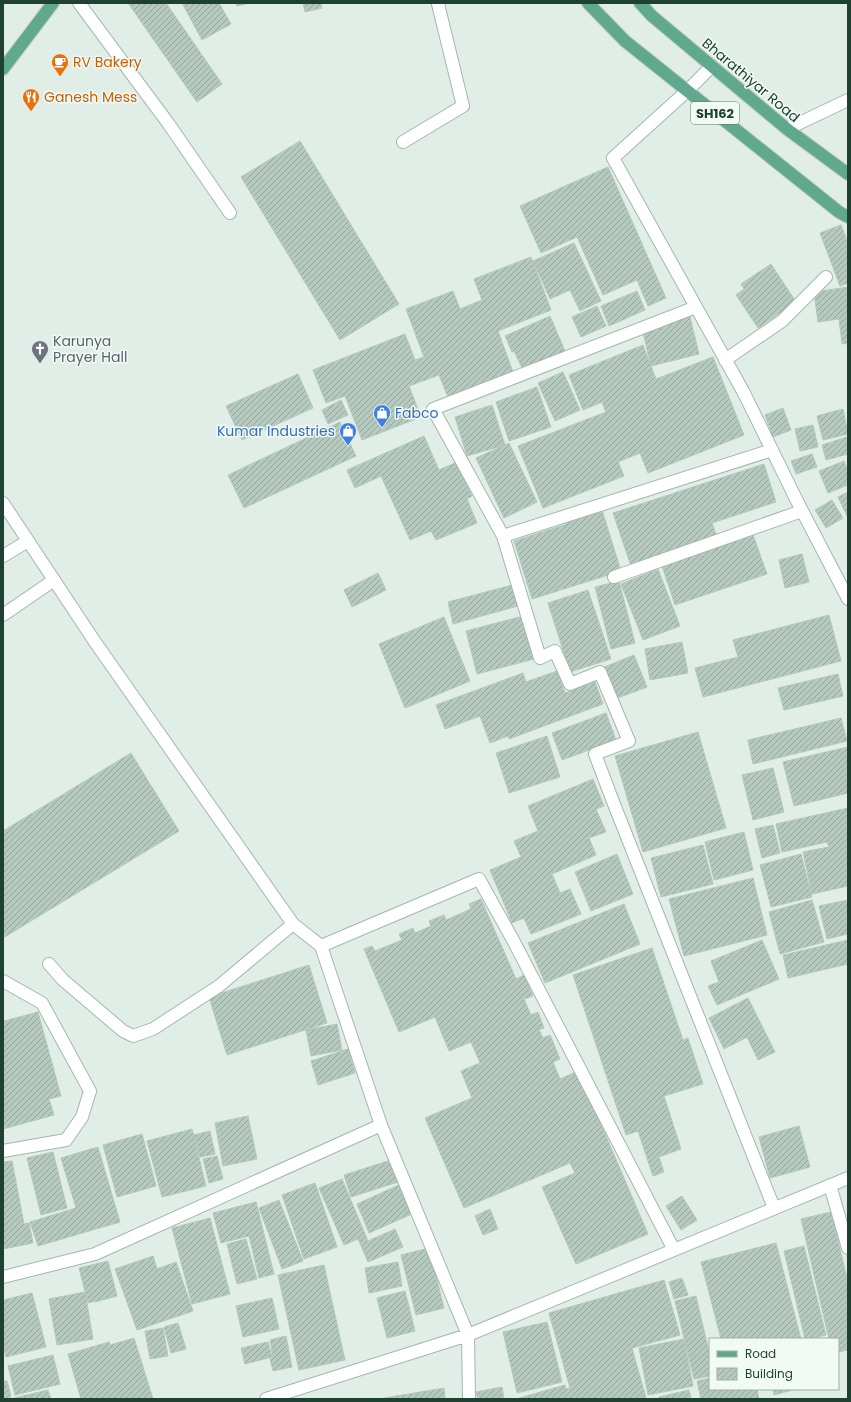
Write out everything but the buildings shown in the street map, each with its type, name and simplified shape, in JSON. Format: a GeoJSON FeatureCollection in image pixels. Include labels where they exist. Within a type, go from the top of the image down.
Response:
{"type":"FeatureCollection","features":[{"type":"Feature","properties":{"kind":"main road"},"geometry":{"type":"LineString","coordinates":[[3,69],[53,3]]}},
{"type":"Feature","properties":{"kind":"main road","name":"SH162"},"geometry":{"type":"LineString","coordinates":[[588,3],[625,41],[839,212],[848,217]]}},
{"type":"Feature","properties":{"kind":"main road","name":"Bharathiyar Road"},"geometry":{"type":"LineString","coordinates":[[640,3],[652,16],[787,129],[848,174]]}},
{"type":"Feature","properties":{"kind":"street"},"geometry":{"type":"LineString","coordinates":[[79,3],[168,123],[230,212]]}},
{"type":"Feature","properties":{"kind":"street"},"geometry":{"type":"LineString","coordinates":[[403,142],[463,106],[438,4],[439,3]]}},
{"type":"Feature","properties":{"kind":"street"},"geometry":{"type":"LineString","coordinates":[[712,66],[687,91],[613,158],[744,393],[802,511],[848,599]]}},
{"type":"Feature","properties":{"kind":"street"},"geometry":{"type":"LineString","coordinates":[[787,129],[848,100]]}},
{"type":"Feature","properties":{"kind":"street"},"geometry":{"type":"LineString","coordinates":[[726,360],[782,321],[826,277]]}},
{"type":"Feature","properties":{"kind":"street"},"geometry":{"type":"LineString","coordinates":[[696,307],[433,409],[503,536],[540,658],[556,651],[570,684],[600,672],[629,740],[596,754],[612,799],[774,1208]]}},
{"type":"Feature","properties":{"kind":"street"},"geometry":{"type":"LineString","coordinates":[[503,536],[772,450]]}},
{"type":"Feature","properties":{"kind":"street"},"geometry":{"type":"LineString","coordinates":[[3,503],[95,642],[293,924],[321,946],[381,1125],[468,1335],[470,1399]]}},
{"type":"Feature","properties":{"kind":"street"},"geometry":{"type":"LineString","coordinates":[[614,577],[802,511]]}},
{"type":"Feature","properties":{"kind":"street"},"geometry":{"type":"LineString","coordinates":[[3,556],[28,541]]}},
{"type":"Feature","properties":{"kind":"street"},"geometry":{"type":"LineString","coordinates":[[3,616],[54,580]]}},
{"type":"Feature","properties":{"kind":"street"},"geometry":{"type":"LineString","coordinates":[[321,946],[479,879],[517,947],[674,1250]]}},
{"type":"Feature","properties":{"kind":"street"},"geometry":{"type":"LineString","coordinates":[[49,964],[63,980],[123,1031],[133,1036],[153,1030],[219,986],[293,924]]}},
{"type":"Feature","properties":{"kind":"street"},"geometry":{"type":"LineString","coordinates":[[3,981],[42,1003],[90,1091],[82,1117],[66,1140],[3,1151]]}},
{"type":"Feature","properties":{"kind":"street"},"geometry":{"type":"LineString","coordinates":[[3,1277],[95,1254],[381,1125]]}},
{"type":"Feature","properties":{"kind":"street"},"geometry":{"type":"LineString","coordinates":[[266,1399],[468,1335],[848,1178]]}},
{"type":"Feature","properties":{"kind":"street"},"geometry":{"type":"LineString","coordinates":[[830,1185],[848,1248]]}},
{"type":"Feature","properties":{"kind":"place","name":"RV Bakery"},"geometry":{"type":"Point","coordinates":[60,77]}},
{"type":"Feature","properties":{"kind":"place","name":"Ganesh Mess"},"geometry":{"type":"Point","coordinates":[31,112]}},
{"type":"Feature","properties":{"kind":"place","name":"Karunya Prayer Hall"},"geometry":{"type":"Point","coordinates":[40,364]}},
{"type":"Feature","properties":{"kind":"place","name":"Fabco"},"geometry":{"type":"Point","coordinates":[382,428]}},
{"type":"Feature","properties":{"kind":"place","name":"Kumar Industries"},"geometry":{"type":"Point","coordinates":[348,446]}}]}
